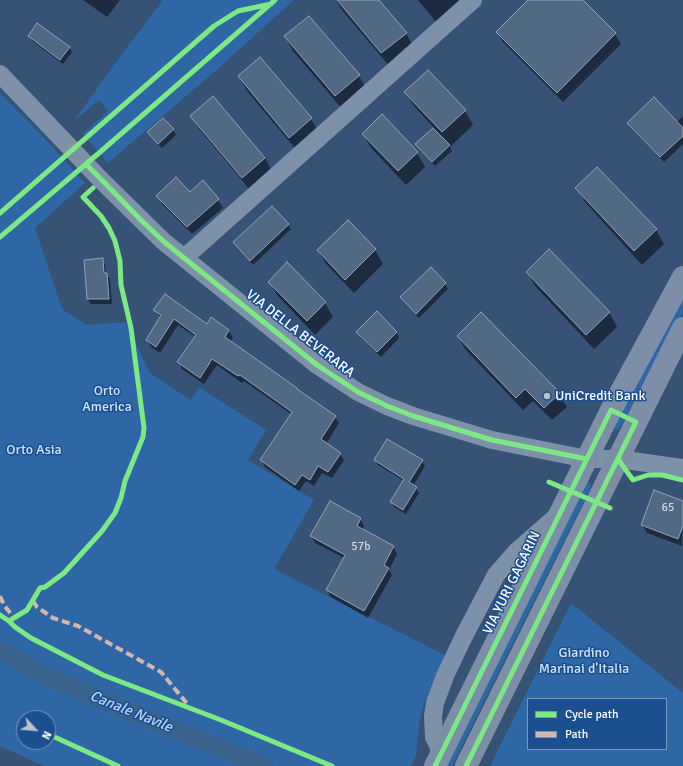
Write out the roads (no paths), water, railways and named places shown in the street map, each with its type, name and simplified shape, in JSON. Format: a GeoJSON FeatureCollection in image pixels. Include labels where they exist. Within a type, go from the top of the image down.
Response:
{"type":"FeatureCollection","features":[{"type":"Feature","properties":{"kind":"main road","name":"VIA YURI GAGARIN"},"geometry":{"type":"LineString","coordinates":[[438,759],[611,410],[683,277]]}},
{"type":"Feature","properties":{"kind":"main road"},"geometry":{"type":"LineString","coordinates":[[466,766],[683,328]]}},
{"type":"Feature","properties":{"kind":"street"},"geometry":{"type":"LineString","coordinates":[[184,258],[473,0]]}},
{"type":"Feature","properties":{"kind":"street","name":"VIA DELLA BEVERARA"},"geometry":{"type":"LineString","coordinates":[[0,74],[137,216],[184,258],[317,366],[358,392],[375,401],[413,416],[492,440],[587,459],[618,460],[683,468]]}},
{"type":"Feature","properties":{"kind":"street"},"geometry":{"type":"LineString","coordinates":[[438,759],[432,716],[435,703],[445,676],[488,588],[496,574],[517,551],[561,512]]}},
{"type":"Feature","properties":{"kind":"waterway","name":"Canale Navile"},"geometry":{"type":"LineString","coordinates":[[0,651],[52,679],[264,766]]}},
{"type":"Feature","properties":{"kind":"place","name":"UniCredit Bank"},"geometry":{"type":"Point","coordinates":[547,396]}},
{"type":"Feature","properties":{"kind":"park label","name":"Orto America"},"geometry":{"type":"Point","coordinates":[107,400]}},
{"type":"Feature","properties":{"kind":"park label","name":"Orto Asia"},"geometry":{"type":"Point","coordinates":[34,450]}},
{"type":"Feature","properties":{"kind":"park label","name":"Giardino Marinai d'Italia"},"geometry":{"type":"Point","coordinates":[584,662]}}]}
